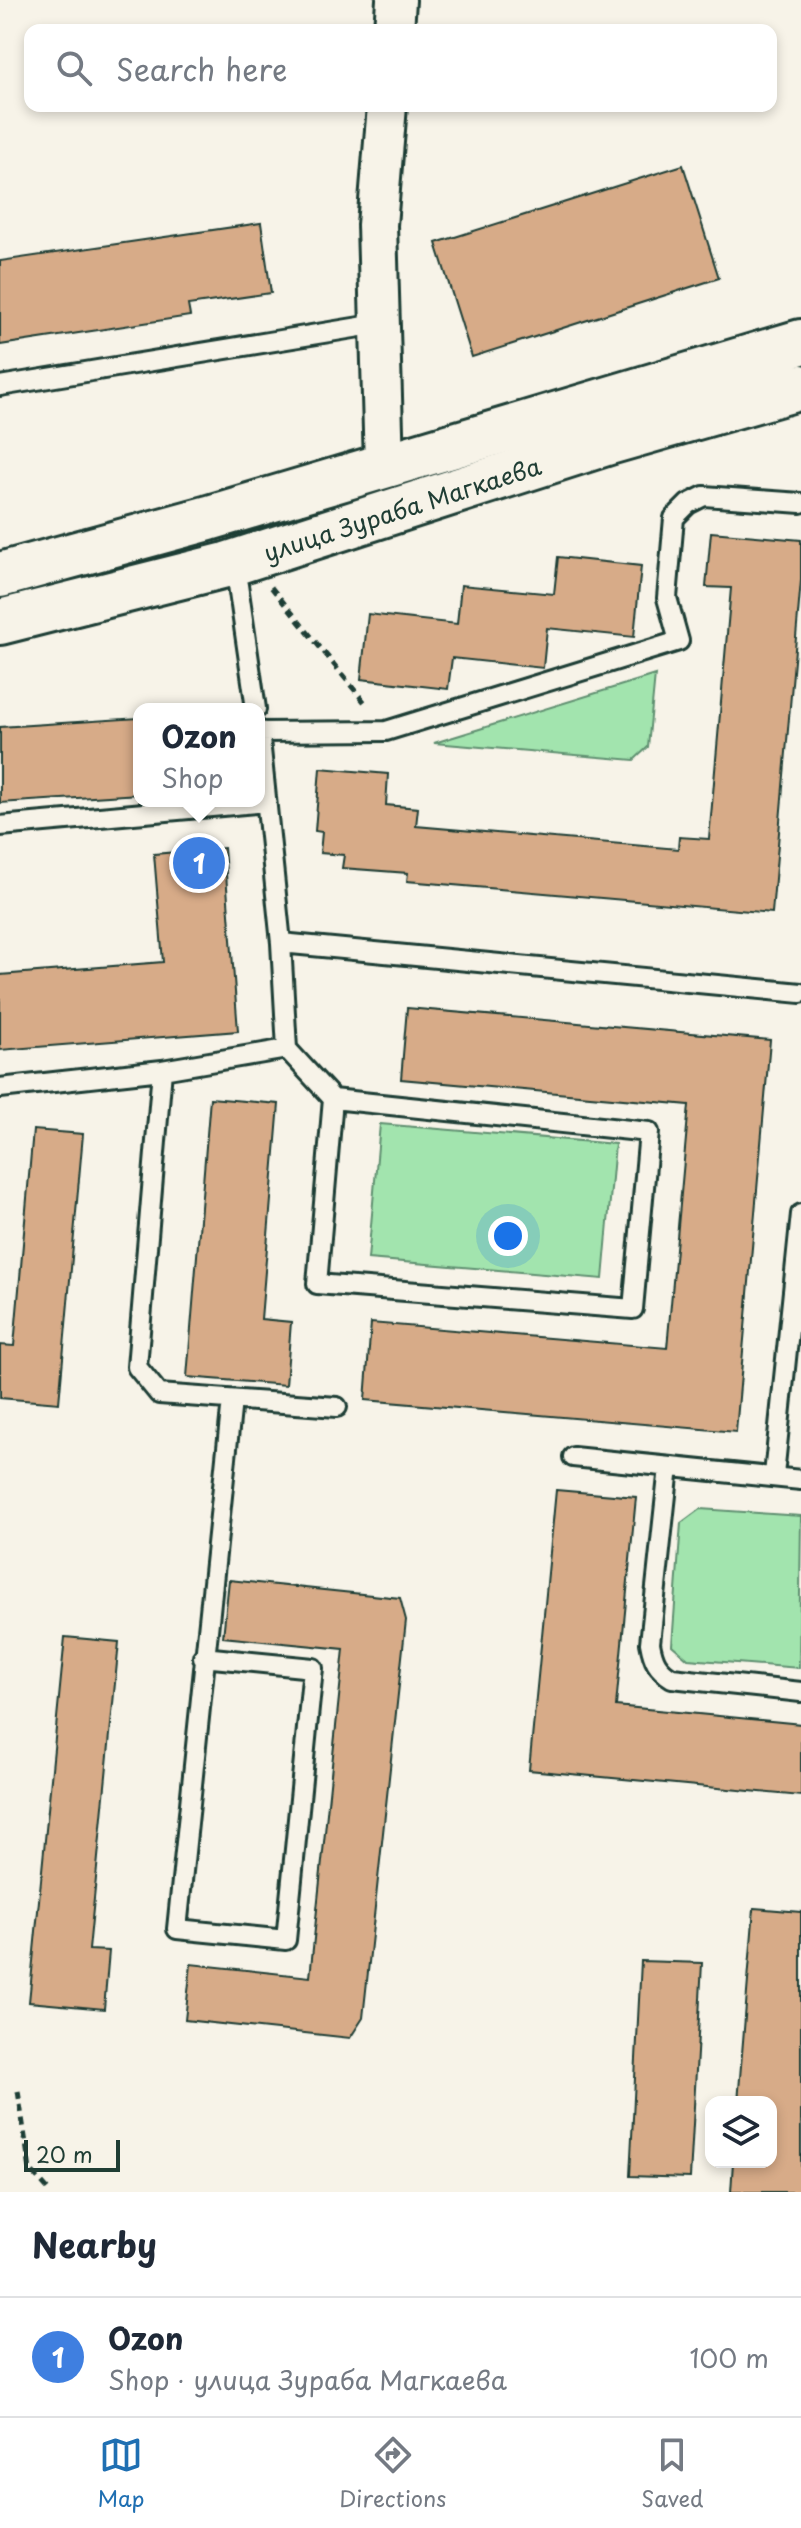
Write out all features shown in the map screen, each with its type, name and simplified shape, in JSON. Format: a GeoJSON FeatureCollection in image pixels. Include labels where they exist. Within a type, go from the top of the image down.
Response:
{"type":"FeatureCollection","features":[{"type":"Feature","properties":{"kind":"main road","name":"улица Зураба Магкаева"},"geometry":{"type":"LineString","coordinates":[[0,622],[226,565],[603,423],[801,342]]}},
{"type":"Feature","properties":{"kind":"main road","name":"улица Зураба Магкаева"},"geometry":{"type":"LineString","coordinates":[[0,575],[209,518],[384,465],[801,387]]}},
{"type":"Feature","properties":{"kind":"street"},"geometry":{"type":"LineString","coordinates":[[394,24],[396,0]]}},
{"type":"Feature","properties":{"kind":"street"},"geometry":{"type":"LineString","coordinates":[[384,465],[377,225],[386,112]]}},
{"type":"Feature","properties":{"kind":"lane"},"geometry":{"type":"LineString","coordinates":[[0,386],[378,324]]}},
{"type":"Feature","properties":{"kind":"lane"},"geometry":{"type":"LineString","coordinates":[[265,731],[386,731],[679,641],[667,598],[674,518],[688,504],[704,496],[801,503]]}},
{"type":"Feature","properties":{"kind":"lane"},"geometry":{"type":"LineString","coordinates":[[226,565],[238,585],[255,703]]}},
{"type":"Feature","properties":{"kind":"lane"},"geometry":{"type":"LineString","coordinates":[[265,792],[281,943],[287,1049],[333,1099],[649,1132],[633,1309],[317,1284],[333,1099]]}},
{"type":"Feature","properties":{"kind":"lane"},"geometry":{"type":"LineString","coordinates":[[0,826],[211,807]]}},
{"type":"Feature","properties":{"kind":"lane"},"geometry":{"type":"LineString","coordinates":[[281,943],[801,993]]}},
{"type":"Feature","properties":{"kind":"lane"},"geometry":{"type":"LineString","coordinates":[[0,1088],[162,1070],[287,1049]]}},
{"type":"Feature","properties":{"kind":"lane"},"geometry":{"type":"LineString","coordinates":[[162,1070],[137,1367],[159,1394],[337,1407]]}},
{"type":"Feature","properties":{"kind":"lane"},"geometry":{"type":"LineString","coordinates":[[774,1475],[801,1214]]}},
{"type":"Feature","properties":{"kind":"lane"},"geometry":{"type":"LineString","coordinates":[[203,1657],[313,1668],[286,1940],[177,1929],[203,1657],[232,1400]]}},
{"type":"Feature","properties":{"kind":"lane"},"geometry":{"type":"LineString","coordinates":[[573,1457],[801,1480]]}},
{"type":"Feature","properties":{"kind":"lane"},"geometry":{"type":"LineString","coordinates":[[669,1467],[650,1643],[653,1659],[661,1671],[672,1678],[801,1692]]}},
{"type":"Feature","properties":{"kind":"path"},"geometry":{"type":"LineString","coordinates":[[270,586],[366,704]]}},
{"type":"Feature","properties":{"kind":"path"},"geometry":{"type":"LineString","coordinates":[[18,2091],[30,2170],[50,2192]]}},
{"type":"Feature","properties":{"kind":"green space"},"geometry":{"type":"Polygon","coordinates":[[[655,675],[648,747],[634,760],[434,743],[655,675]]]}},
{"type":"Feature","properties":{"kind":"green space"},"geometry":{"type":"Polygon","coordinates":[[[380,1124],[615,1144],[603,1279],[368,1259],[380,1124]]]}},
{"type":"Feature","properties":{"kind":"green space"},"geometry":{"type":"Polygon","coordinates":[[[700,1509],[801,1516],[799,1668],[688,1659],[672,1645],[681,1523],[700,1509]]]}},
{"type":"Feature","properties":{"kind":"building"},"geometry":{"type":"Polygon","coordinates":[[[683,165],[719,278],[472,357],[436,243],[683,165]]]}},
{"type":"Feature","properties":{"kind":"building"},"geometry":{"type":"Polygon","coordinates":[[[261,223],[271,293],[188,305],[190,316],[0,345],[0,261],[261,223]]]}},
{"type":"Feature","properties":{"kind":"building"},"geometry":{"type":"Polygon","coordinates":[[[711,532],[801,540],[801,580],[772,913],[407,881],[408,873],[342,868],[344,855],[320,853],[322,832],[315,831],[320,768],[388,774],[386,805],[418,808],[416,826],[678,849],[679,837],[709,839],[731,588],[706,587],[711,532]]]}},
{"type":"Feature","properties":{"kind":"building"},"geometry":{"type":"Polygon","coordinates":[[[558,557],[641,566],[634,637],[547,628],[543,668],[452,658],[448,689],[361,679],[368,614],[457,624],[461,585],[554,594],[558,557]]]}},
{"type":"Feature","properties":{"kind":"building"},"geometry":{"type":"Polygon","coordinates":[[[133,718],[133,794],[0,803],[0,727],[133,718]]]}},
{"type":"Feature","properties":{"kind":"building"},"geometry":{"type":"Polygon","coordinates":[[[224,848],[238,1031],[0,1050],[0,975],[163,962],[154,854],[224,848]]]}},
{"type":"Feature","properties":{"kind":"building"},"geometry":{"type":"Polygon","coordinates":[[[407,1008],[770,1040],[736,1432],[365,1400],[371,1323],[667,1348],[689,1105],[401,1079],[407,1008]]]}},
{"type":"Feature","properties":{"kind":"building"},"geometry":{"type":"Polygon","coordinates":[[[210,1098],[279,1104],[261,1319],[291,1322],[286,1385],[187,1377],[210,1098]]]}},
{"type":"Feature","properties":{"kind":"building"},"geometry":{"type":"Polygon","coordinates":[[[33,1130],[83,1134],[59,1403],[0,1398],[0,1345],[14,1346],[33,1130]]]}},
{"type":"Feature","properties":{"kind":"building"},"geometry":{"type":"Polygon","coordinates":[[[556,1490],[636,1497],[616,1706],[801,1724],[801,1796],[529,1770],[556,1490]]]}},
{"type":"Feature","properties":{"kind":"building"},"geometry":{"type":"Polygon","coordinates":[[[229,1580],[400,1598],[406,1620],[363,2018],[350,2038],[185,2020],[191,1964],[310,1977],[344,1649],[223,1637],[229,1580]]]}},
{"type":"Feature","properties":{"kind":"building"},"geometry":{"type":"Polygon","coordinates":[[[65,1637],[119,1642],[89,1950],[109,1951],[104,2009],[29,2002],[65,1637]]]}},
{"type":"Feature","properties":{"kind":"building"},"geometry":{"type":"Polygon","coordinates":[[[754,1908],[801,1912],[801,2192],[731,2192],[733,2168],[777,2168],[777,2096],[738,2096],[754,1908]]]}},
{"type":"Feature","properties":{"kind":"building"},"geometry":{"type":"Polygon","coordinates":[[[641,1961],[702,1963],[690,2178],[630,2176],[641,1961]]]}},
{"type":"Feature","properties":{"kind":"place","name":"Ozon"},"geometry":{"type":"Point","coordinates":[199,863]}}]}
